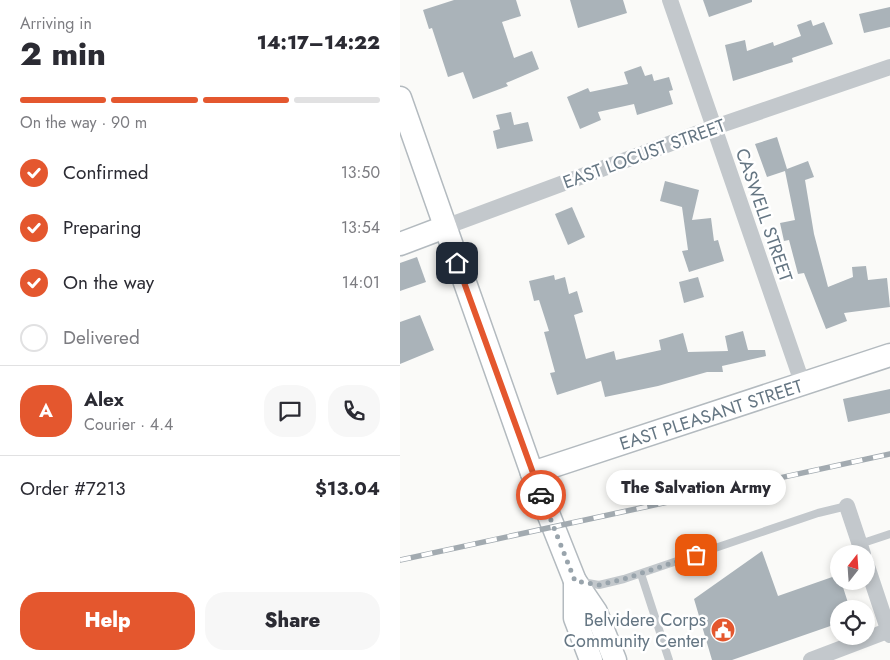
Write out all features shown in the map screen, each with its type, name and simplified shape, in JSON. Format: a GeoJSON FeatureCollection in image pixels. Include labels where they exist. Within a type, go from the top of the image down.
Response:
{"type":"FeatureCollection","features":[{"type":"Feature","properties":{"kind":"main road"},"geometry":{"type":"LineString","coordinates":[[400,98],[532,473],[575,581],[596,612],[615,660]]}},
{"type":"Feature","properties":{"kind":"main road","name":"EAST LOCUST STREET"},"geometry":{"type":"LineString","coordinates":[[400,244],[445,228]]}},
{"type":"Feature","properties":{"kind":"main road","name":"EAST PLEASANT STREET"},"geometry":{"type":"LineString","coordinates":[[532,473],[890,356]]}},
{"type":"Feature","properties":{"kind":"main road"},"geometry":{"type":"LineString","coordinates":[[575,581],[575,618],[591,660]]}},
{"type":"Feature","properties":{"kind":"street","name":"CASWELL STREET"},"geometry":{"type":"LineString","coordinates":[[670,0],[712,128],[803,385]]}},
{"type":"Feature","properties":{"kind":"street","name":"EAST LOCUST STREET"},"geometry":{"type":"LineString","coordinates":[[445,228],[712,128],[890,67]]}},
{"type":"Feature","properties":{"kind":"street"},"geometry":{"type":"LineString","coordinates":[[847,506],[861,545]]}},
{"type":"Feature","properties":{"kind":"street"},"geometry":{"type":"LineString","coordinates":[[811,660],[889,632],[875,590]]}},
{"type":"Feature","properties":{"kind":"lane"},"geometry":{"type":"LineString","coordinates":[[575,581],[599,585],[641,574],[818,513],[847,506]]}},
{"type":"Feature","properties":{"kind":"lane"},"geometry":{"type":"LineString","coordinates":[[869,545],[890,534]]}},
{"type":"Feature","properties":{"kind":"lane"},"geometry":{"type":"LineString","coordinates":[[641,574],[669,660]]}},
{"type":"Feature","properties":{"kind":"building"},"geometry":{"type":"Polygon","coordinates":[[[454,0],[516,0],[521,16],[502,22],[514,58],[532,51],[539,69],[506,83],[508,86],[473,99],[463,72],[448,77],[432,28],[429,29],[423,10],[454,0]]]}},
{"type":"Feature","properties":{"kind":"building"},"geometry":{"type":"Polygon","coordinates":[[[570,0],[623,0],[627,13],[578,28],[570,0]]]}},
{"type":"Feature","properties":{"kind":"building"},"geometry":{"type":"Polygon","coordinates":[[[703,0],[752,0],[752,2],[709,17],[703,0]]]}},
{"type":"Feature","properties":{"kind":"building"},"geometry":{"type":"Polygon","coordinates":[[[890,7],[890,27],[864,33],[859,14],[890,7]]]}},
{"type":"Feature","properties":{"kind":"building"},"geometry":{"type":"Polygon","coordinates":[[[811,20],[813,26],[824,22],[833,44],[792,58],[793,62],[733,81],[725,45],[745,40],[747,51],[773,42],[774,46],[801,36],[797,25],[811,20]]]}},
{"type":"Feature","properties":{"kind":"building"},"geometry":{"type":"Polygon","coordinates":[[[641,66],[645,76],[652,74],[654,81],[669,77],[673,90],[669,91],[673,104],[637,115],[634,104],[598,112],[601,120],[580,129],[567,97],[588,88],[590,92],[628,84],[624,72],[641,66]]]}},
{"type":"Feature","properties":{"kind":"building"},"geometry":{"type":"Polygon","coordinates":[[[511,112],[514,125],[528,122],[533,141],[497,149],[493,131],[500,129],[496,115],[511,112]]]}},
{"type":"Feature","properties":{"kind":"building"},"geometry":{"type":"Polygon","coordinates":[[[777,137],[787,169],[808,161],[814,177],[805,180],[814,234],[828,287],[853,277],[852,267],[866,266],[868,280],[887,278],[890,307],[844,313],[847,321],[826,329],[804,273],[798,274],[789,240],[784,241],[780,223],[795,220],[785,171],[767,177],[755,144],[777,137]]]}},
{"type":"Feature","properties":{"kind":"building"},"geometry":{"type":"Polygon","coordinates":[[[665,181],[699,190],[692,220],[711,218],[714,241],[718,240],[724,261],[689,272],[682,251],[688,250],[682,207],[660,201],[665,181]]]}},
{"type":"Feature","properties":{"kind":"building"},"geometry":{"type":"Polygon","coordinates":[[[572,207],[585,237],[568,245],[555,214],[572,207]]]}},
{"type":"Feature","properties":{"kind":"building"},"geometry":{"type":"Polygon","coordinates":[[[417,257],[426,282],[400,291],[400,263],[417,257]]]}},
{"type":"Feature","properties":{"kind":"building"},"geometry":{"type":"Polygon","coordinates":[[[554,275],[555,280],[565,277],[569,294],[577,291],[583,312],[574,315],[586,359],[614,351],[616,360],[661,350],[659,340],[683,333],[688,352],[728,351],[725,336],[743,331],[748,350],[765,350],[766,356],[722,366],[723,372],[707,372],[658,386],[605,397],[601,381],[557,395],[550,373],[555,372],[544,332],[549,331],[539,300],[534,301],[529,281],[554,275]]]}},
{"type":"Feature","properties":{"kind":"building"},"geometry":{"type":"Polygon","coordinates":[[[698,277],[704,297],[684,303],[679,282],[698,277]]]}},
{"type":"Feature","properties":{"kind":"building"},"geometry":{"type":"Polygon","coordinates":[[[420,315],[434,350],[400,364],[400,322],[420,315]]]}},
{"type":"Feature","properties":{"kind":"building"},"geometry":{"type":"Polygon","coordinates":[[[890,389],[890,413],[848,422],[843,399],[890,389]]]}},
{"type":"Feature","properties":{"kind":"building"},"geometry":{"type":"Polygon","coordinates":[[[762,551],[778,596],[830,578],[830,590],[844,590],[847,600],[830,600],[830,626],[732,660],[712,660],[694,599],[762,551]]]}},
{"type":"Feature","properties":{"kind":"railway"},"geometry":{"type":"LineString","coordinates":[[400,560],[890,454]]}},
{"type":"Feature","properties":{"kind":"way so far"},"geometry":{"type":"LineString","coordinates":[[541,495],[575,581],[599,585],[624,579],[696,555]]}},
{"type":"Feature","properties":{"kind":"place","name":"The Salvation Army"},"geometry":{"type":"Point","coordinates":[696,555]}},
{"type":"Feature","properties":{"kind":"place","name":"Belvidere Corps Community Center"},"geometry":{"type":"Point","coordinates":[723,630]}},
{"type":"Feature","properties":{"kind":"route"},"geometry":{"type":"LineString","coordinates":[[457,263],[541,495]]}}]}
